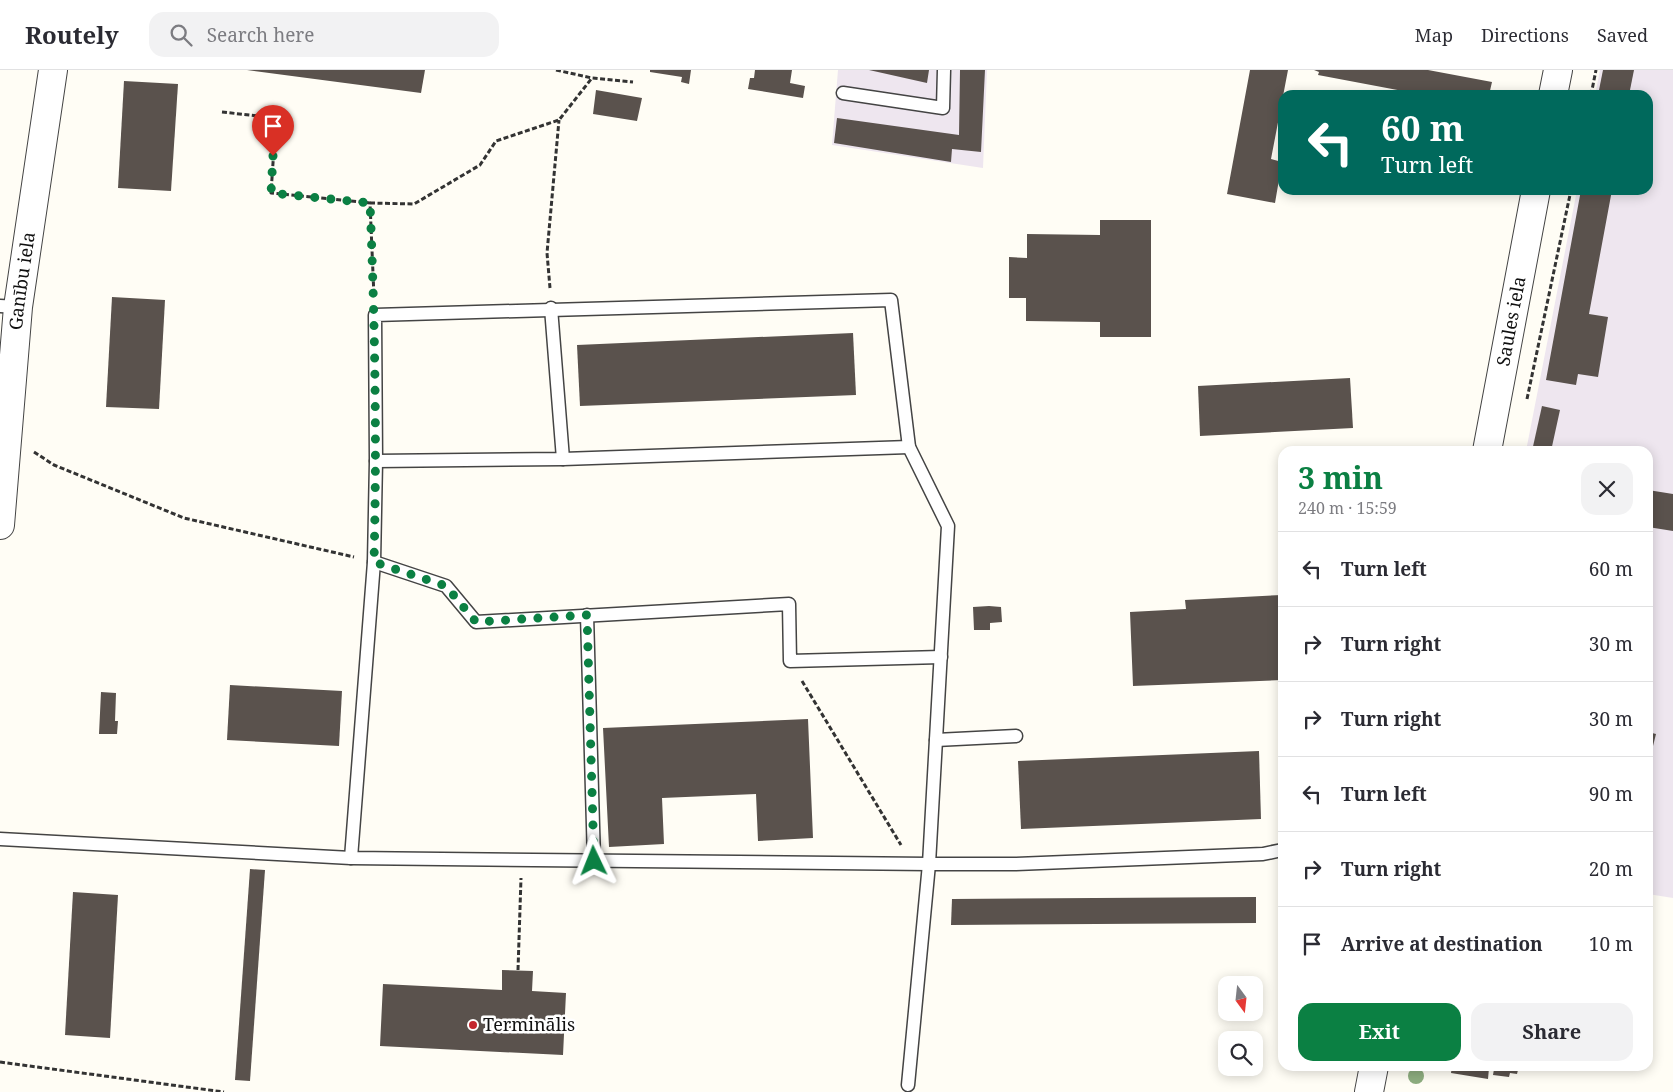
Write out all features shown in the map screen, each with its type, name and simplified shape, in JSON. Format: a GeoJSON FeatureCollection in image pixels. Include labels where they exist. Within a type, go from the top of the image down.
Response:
{"type":"FeatureCollection","features":[{"type":"Feature","properties":{"kind":"street","name":"Ganību iela"},"geometry":{"type":"LineString","coordinates":[[0,524],[8,436],[9,306],[53,70]]}},
{"type":"Feature","properties":{"kind":"street"},"geometry":{"type":"LineString","coordinates":[[1555,90],[1558,70]]}},
{"type":"Feature","properties":{"kind":"street","name":"Saules iela"},"geometry":{"type":"LineString","coordinates":[[1489,446],[1535,195]]}},
{"type":"Feature","properties":{"kind":"street"},"geometry":{"type":"LineString","coordinates":[[1369,1092],[1373,1071]]}},
{"type":"Feature","properties":{"kind":"lane"},"geometry":{"type":"LineString","coordinates":[[844,93],[943,108],[944,70]]}},
{"type":"Feature","properties":{"kind":"lane"},"geometry":{"type":"LineString","coordinates":[[351,858],[374,562],[376,462],[375,315],[551,308],[891,300],[909,447],[948,526],[929,864],[908,1085]]}},
{"type":"Feature","properties":{"kind":"lane"},"geometry":{"type":"LineString","coordinates":[[551,308],[563,460]]}},
{"type":"Feature","properties":{"kind":"lane"},"geometry":{"type":"LineString","coordinates":[[376,462],[563,460],[909,447]]}},
{"type":"Feature","properties":{"kind":"lane"},"geometry":{"type":"LineString","coordinates":[[374,562],[446,586],[476,622],[789,604],[790,661],[941,657]]}},
{"type":"Feature","properties":{"kind":"lane"},"geometry":{"type":"LineString","coordinates":[[587,615],[594,861]]}},
{"type":"Feature","properties":{"kind":"lane"},"geometry":{"type":"LineString","coordinates":[[936,740],[1016,736]]}},
{"type":"Feature","properties":{"kind":"lane"},"geometry":{"type":"LineString","coordinates":[[0,839],[351,858],[913,864],[1016,864],[1224,856],[1263,854],[1278,851]]}},
{"type":"Feature","properties":{"kind":"path"},"geometry":{"type":"LineString","coordinates":[[556,70],[592,78],[633,82]]}},
{"type":"Feature","properties":{"kind":"path"},"geometry":{"type":"LineString","coordinates":[[1592,90],[1596,70]]}},
{"type":"Feature","properties":{"kind":"path"},"geometry":{"type":"LineString","coordinates":[[222,112],[276,118],[271,193],[370,203],[414,204],[480,165],[496,141],[558,120],[592,78]]}},
{"type":"Feature","properties":{"kind":"path"},"geometry":{"type":"LineString","coordinates":[[551,308],[547,253],[558,120]]}},
{"type":"Feature","properties":{"kind":"path"},"geometry":{"type":"LineString","coordinates":[[1526,403],[1570,195]]}},
{"type":"Feature","properties":{"kind":"path"},"geometry":{"type":"LineString","coordinates":[[370,203],[375,315]]}},
{"type":"Feature","properties":{"kind":"path"},"geometry":{"type":"LineString","coordinates":[[8,436],[54,465],[184,518],[374,562]]}},
{"type":"Feature","properties":{"kind":"path"},"geometry":{"type":"LineString","coordinates":[[790,661],[913,864]]}},
{"type":"Feature","properties":{"kind":"path"},"geometry":{"type":"LineString","coordinates":[[518,970],[522,860]]}},
{"type":"Feature","properties":{"kind":"path"},"geometry":{"type":"LineString","coordinates":[[0,1062],[224,1092]]}},
{"type":"Feature","properties":{"kind":"shaded area"},"geometry":{"type":"Polygon","coordinates":[[[838,70],[987,70],[983,168],[832,145],[838,70]]]}},
{"type":"Feature","properties":{"kind":"shaded area"},"geometry":{"type":"Polygon","coordinates":[[[1600,70],[1673,70],[1673,898],[1653,895],[1653,446],[1527,446],[1576,195],[1653,195],[1653,90],[1596,90],[1600,70]]]}},
{"type":"Feature","properties":{"kind":"building"},"geometry":{"type":"Polygon","coordinates":[[[247,70],[425,70],[421,93],[247,70]]]}},
{"type":"Feature","properties":{"kind":"building"},"geometry":{"type":"Polygon","coordinates":[[[650,70],[691,70],[689,84],[681,82],[682,77],[650,72],[650,70]]]}},
{"type":"Feature","properties":{"kind":"building"},"geometry":{"type":"Polygon","coordinates":[[[755,70],[792,70],[790,83],[805,86],[803,98],[748,89],[750,78],[754,78],[755,70]]]}},
{"type":"Feature","properties":{"kind":"building"},"geometry":{"type":"Polygon","coordinates":[[[869,70],[929,70],[927,83],[869,70]]]}},
{"type":"Feature","properties":{"kind":"building"},"geometry":{"type":"Polygon","coordinates":[[[960,70],[985,70],[981,152],[952,149],[951,162],[834,143],[837,118],[959,135],[960,70]]]}},
{"type":"Feature","properties":{"kind":"building"},"geometry":{"type":"Polygon","coordinates":[[[1250,70],[1288,70],[1284,90],[1278,90],[1278,122],[1271,159],[1278,161],[1278,185],[1275,203],[1227,194],[1250,70]]]}},
{"type":"Feature","properties":{"kind":"building"},"geometry":{"type":"Polygon","coordinates":[[[1314,70],[1428,70],[1492,82],[1490,90],[1398,90],[1318,75],[1319,72],[1314,70]]]}},
{"type":"Feature","properties":{"kind":"building"},"geometry":{"type":"Polygon","coordinates":[[[1603,70],[1634,70],[1630,90],[1599,90],[1603,70]]]}},
{"type":"Feature","properties":{"kind":"building"},"geometry":{"type":"Polygon","coordinates":[[[124,81],[178,84],[171,191],[118,188],[124,81]]]}},
{"type":"Feature","properties":{"kind":"building"},"geometry":{"type":"Polygon","coordinates":[[[596,90],[642,98],[637,121],[593,114],[596,90]]]}},
{"type":"Feature","properties":{"kind":"building"},"geometry":{"type":"Polygon","coordinates":[[[1580,195],[1611,195],[1589,314],[1608,317],[1598,377],[1578,374],[1576,385],[1546,380],[1580,195]]]}},
{"type":"Feature","properties":{"kind":"building"},"geometry":{"type":"Polygon","coordinates":[[[1100,220],[1151,220],[1151,337],[1100,337],[1100,322],[1026,321],[1026,298],[1009,298],[1009,257],[1027,258],[1027,234],[1100,235],[1100,220]]]}},
{"type":"Feature","properties":{"kind":"building"},"geometry":{"type":"Polygon","coordinates":[[[112,297],[165,300],[159,409],[106,407],[112,297]]]}},
{"type":"Feature","properties":{"kind":"building"},"geometry":{"type":"Polygon","coordinates":[[[853,333],[856,395],[580,406],[577,345],[853,333]]]}},
{"type":"Feature","properties":{"kind":"building"},"geometry":{"type":"Polygon","coordinates":[[[1350,378],[1353,428],[1200,436],[1198,386],[1350,378]]]}},
{"type":"Feature","properties":{"kind":"building"},"geometry":{"type":"Polygon","coordinates":[[[1542,406],[1560,410],[1552,446],[1533,446],[1542,406]]]}},
{"type":"Feature","properties":{"kind":"building"},"geometry":{"type":"Polygon","coordinates":[[[1653,491],[1673,494],[1673,531],[1653,528],[1653,491]]]}},
{"type":"Feature","properties":{"kind":"building"},"geometry":{"type":"Polygon","coordinates":[[[1278,595],[1278,680],[1133,686],[1130,612],[1186,609],[1185,600],[1278,595]]]}},
{"type":"Feature","properties":{"kind":"building"},"geometry":{"type":"Polygon","coordinates":[[[973,607],[1001,607],[1002,622],[990,623],[990,630],[974,630],[973,607]]]}},
{"type":"Feature","properties":{"kind":"building"},"geometry":{"type":"Polygon","coordinates":[[[230,685],[342,691],[339,746],[227,740],[230,685]]]}},
{"type":"Feature","properties":{"kind":"building"},"geometry":{"type":"Polygon","coordinates":[[[101,692],[116,693],[115,721],[118,721],[117,734],[99,734],[101,692]]]}},
{"type":"Feature","properties":{"kind":"building"},"geometry":{"type":"Polygon","coordinates":[[[808,719],[813,838],[758,841],[756,794],[662,798],[664,844],[609,847],[603,728],[808,719]]]}},
{"type":"Feature","properties":{"kind":"building"},"geometry":{"type":"Polygon","coordinates":[[[1653,733],[1656,734],[1653,746],[1653,733]]]}},
{"type":"Feature","properties":{"kind":"building"},"geometry":{"type":"Polygon","coordinates":[[[1259,751],[1261,819],[1021,829],[1018,761],[1259,751]]]}},
{"type":"Feature","properties":{"kind":"building"},"geometry":{"type":"Polygon","coordinates":[[[250,869],[265,870],[250,1081],[235,1080],[250,869]]]}},
{"type":"Feature","properties":{"kind":"building"},"geometry":{"type":"Polygon","coordinates":[[[73,892],[118,895],[110,1038],[65,1035],[73,892]]]}},
{"type":"Feature","properties":{"kind":"building"},"geometry":{"type":"Polygon","coordinates":[[[1256,897],[1256,923],[951,925],[952,899],[1256,897]]]}},
{"type":"Feature","properties":{"kind":"building"},"geometry":{"type":"Polygon","coordinates":[[[502,970],[533,971],[532,991],[566,993],[563,1055],[380,1046],[383,984],[502,990],[502,970]]]}},
{"type":"Feature","properties":{"kind":"building"},"geometry":{"type":"Polygon","coordinates":[[[1451,1071],[1489,1071],[1488,1079],[1451,1073],[1451,1071]]]}},
{"type":"Feature","properties":{"kind":"building"},"geometry":{"type":"Polygon","coordinates":[[[1494,1071],[1518,1071],[1517,1074],[1510,1073],[1509,1077],[1493,1075],[1494,1071]]]}},
{"type":"Feature","properties":{"kind":"place","name":"Terminālis"},"geometry":{"type":"Point","coordinates":[473,1025]}},
{"type":"Feature","properties":{"kind":"route"},"geometry":{"type":"LineString","coordinates":[[273,156],[271,193],[370,203],[375,315],[376,462],[374,562],[446,586],[476,622],[587,615],[594,861]]}}]}
